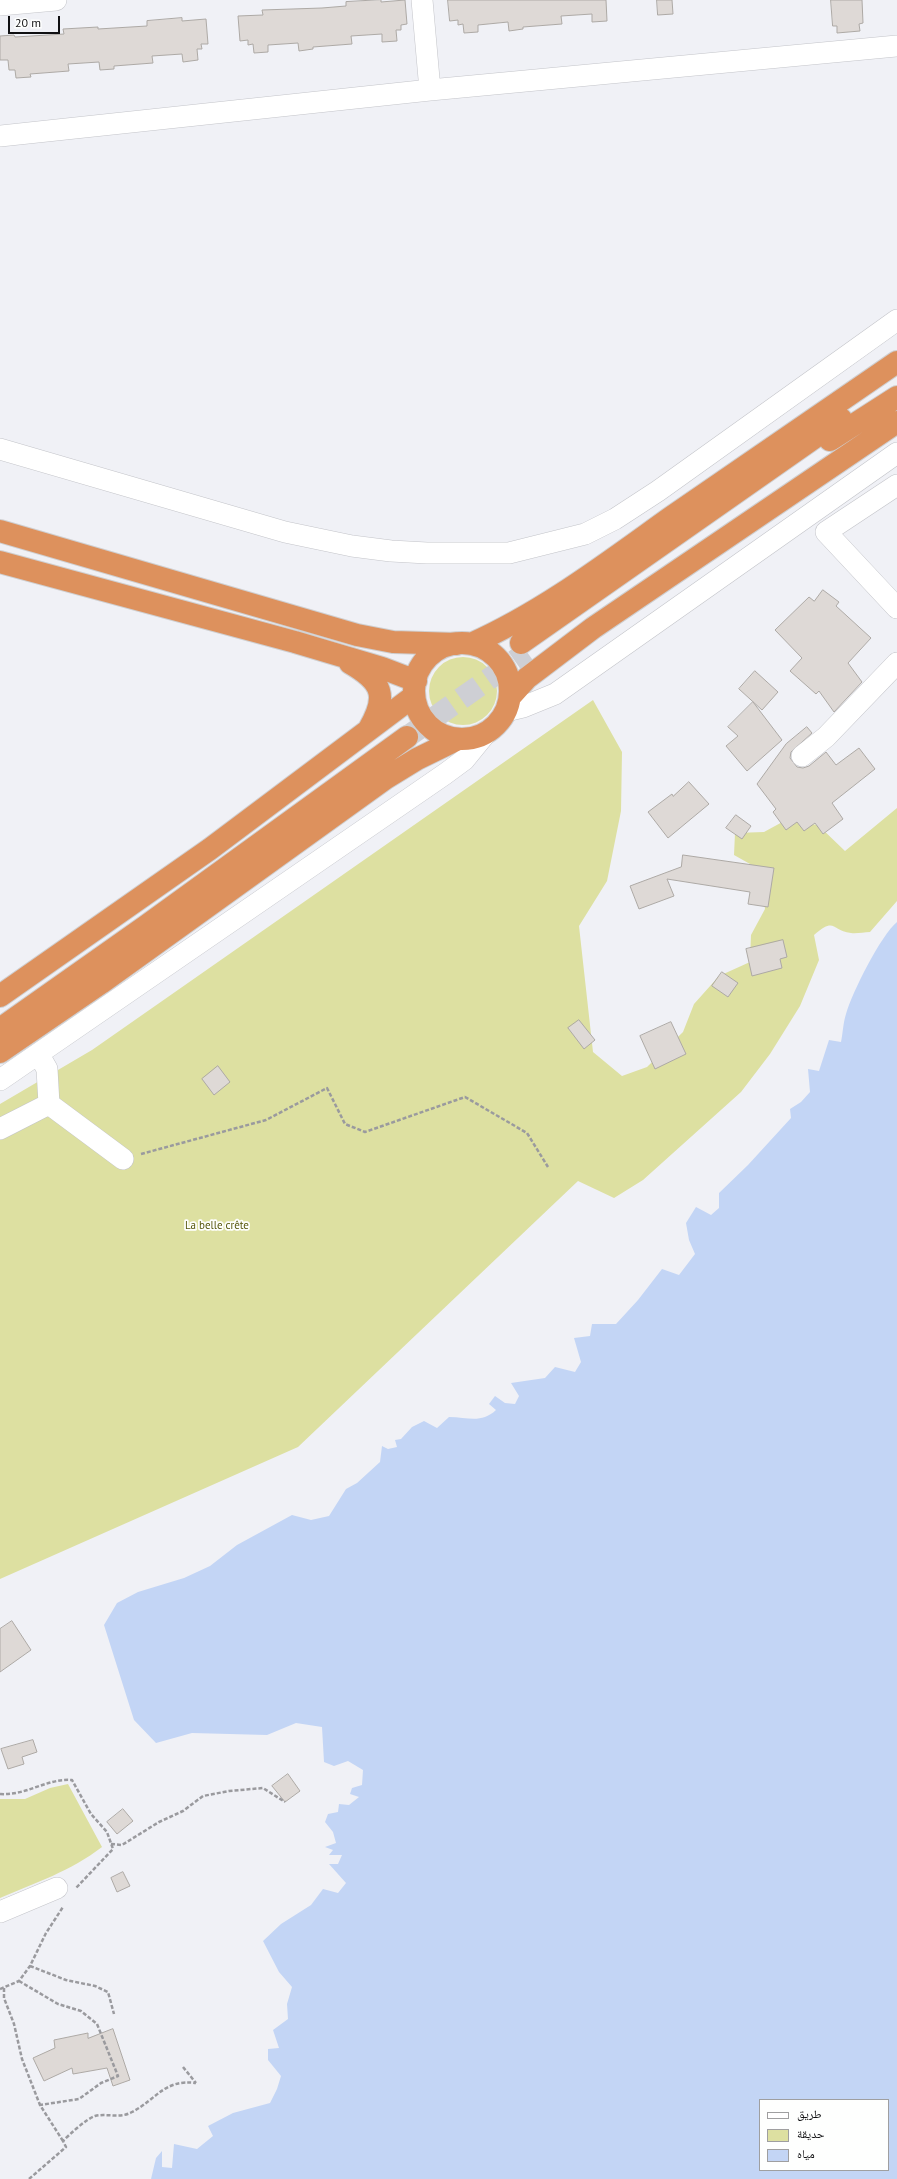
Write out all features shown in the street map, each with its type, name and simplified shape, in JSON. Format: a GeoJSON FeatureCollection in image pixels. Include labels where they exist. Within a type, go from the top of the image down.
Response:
{"type":"FeatureCollection","features":[{"type":"Feature","properties":{"kind":"highway"},"geometry":{"type":"LineString","coordinates":[[897,362],[553,599],[502,630],[464,644],[443,648],[430,656],[421,668],[415,688],[419,712],[428,725],[442,735],[458,739],[473,738],[486,733],[498,724],[508,704],[527,678],[593,628],[897,422]]}},
{"type":"Feature","properties":{"kind":"highway"},"geometry":{"type":"LineString","coordinates":[[897,378],[524,647],[897,397]]}},
{"type":"Feature","properties":{"kind":"highway"},"geometry":{"type":"LineString","coordinates":[[0,531],[357,634],[393,642],[464,644],[485,649],[496,658],[505,669],[510,682],[508,704]]}},
{"type":"Feature","properties":{"kind":"highway"},"geometry":{"type":"LineString","coordinates":[[0,562],[382,668],[415,688]]}},
{"type":"Feature","properties":{"kind":"highway"},"geometry":{"type":"LineString","coordinates":[[333,654],[358,668],[371,678],[378,688],[381,703],[377,716],[368,732]]}},
{"type":"Feature","properties":{"kind":"highway"},"geometry":{"type":"LineString","coordinates":[[0,996],[210,849],[315,768],[368,732],[415,688]]}},
{"type":"Feature","properties":{"kind":"highway"},"geometry":{"type":"LineString","coordinates":[[0,1014],[404,732],[146,926],[0,1029]]}},
{"type":"Feature","properties":{"kind":"highway"},"geometry":{"type":"LineString","coordinates":[[0,1052],[101,983],[386,778],[417,759],[458,739]]}},
{"type":"Feature","properties":{"kind":"street"},"geometry":{"type":"LineString","coordinates":[[0,5],[56,0]]}},
{"type":"Feature","properties":{"kind":"street"},"geometry":{"type":"LineString","coordinates":[[422,0],[430,90]]}},
{"type":"Feature","properties":{"kind":"street"},"geometry":{"type":"LineString","coordinates":[[0,136],[430,90],[897,46]]}},
{"type":"Feature","properties":{"kind":"street"},"geometry":{"type":"LineString","coordinates":[[0,449],[285,532],[352,546],[427,553],[509,553],[586,534],[615,519],[658,491],[897,320]]}},
{"type":"Feature","properties":{"kind":"street"},"geometry":{"type":"LineString","coordinates":[[508,704],[534,704],[556,694],[894,462]]}},
{"type":"Feature","properties":{"kind":"street"},"geometry":{"type":"LineString","coordinates":[[897,485],[826,532],[897,608]]}},
{"type":"Feature","properties":{"kind":"street"},"geometry":{"type":"LineString","coordinates":[[802,756],[826,737],[897,663]]}},
{"type":"Feature","properties":{"kind":"street"},"geometry":{"type":"LineString","coordinates":[[0,1080],[39,1055],[445,774],[464,760],[486,733]]}},
{"type":"Feature","properties":{"kind":"street"},"geometry":{"type":"LineString","coordinates":[[39,1055],[47,1069],[49,1104]]}},
{"type":"Feature","properties":{"kind":"street"},"geometry":{"type":"LineString","coordinates":[[0,1129],[49,1104]]}},
{"type":"Feature","properties":{"kind":"street"},"geometry":{"type":"LineString","coordinates":[[49,1104],[123,1159]]}},
{"type":"Feature","properties":{"kind":"street"},"geometry":{"type":"LineString","coordinates":[[0,1912],[66,1893]]}},
{"type":"Feature","properties":{"kind":"path"},"geometry":{"type":"LineString","coordinates":[[123,1159],[266,1120],[327,1088],[345,1124],[365,1132],[465,1097],[527,1133],[548,1167]]}},
{"type":"Feature","properties":{"kind":"path"},"geometry":{"type":"LineString","coordinates":[[0,1794],[10,1795],[37,1788],[59,1779],[72,1780],[91,1814],[107,1832],[113,1849],[66,1893],[30,1966],[19,1981],[0,1989]]}},
{"type":"Feature","properties":{"kind":"path"},"geometry":{"type":"LineString","coordinates":[[112,1844],[122,1845],[159,1822],[183,1811],[203,1796],[229,1791],[263,1788],[285,1802]]}},
{"type":"Feature","properties":{"kind":"path"},"geometry":{"type":"LineString","coordinates":[[30,1966],[66,1980],[94,1986],[108,1992],[114,2014]]}},
{"type":"Feature","properties":{"kind":"path"},"geometry":{"type":"LineString","coordinates":[[19,1981],[58,2004],[81,2011],[97,2024],[118,2076],[101,2084],[79,2099],[40,2105]]}},
{"type":"Feature","properties":{"kind":"path"},"geometry":{"type":"LineString","coordinates":[[4,1988],[4,1998],[14,2024],[22,2059],[40,2105],[66,2147],[29,2179]]}},
{"type":"Feature","properties":{"kind":"path"},"geometry":{"type":"LineString","coordinates":[[63,2141],[95,2116],[113,2117],[131,2113],[167,2086],[183,2081],[196,2083],[183,2067]]}},
{"type":"Feature","properties":{"kind":"green space"},"geometry":{"type":"Polygon","coordinates":[[[463,657],[476,660],[487,667],[494,678],[497,691],[494,704],[487,715],[476,722],[463,725],[450,722],[439,715],[432,704],[429,691],[432,678],[439,667],[450,660],[463,657]]]}},
{"type":"Feature","properties":{"kind":"green space","name":"La belle crête"},"geometry":{"type":"Polygon","coordinates":[[[593,700],[622,752],[621,811],[607,881],[579,926],[593,1052],[622,1076],[647,1067],[683,1032],[694,1004],[719,976],[750,962],[751,935],[765,909],[761,880],[750,864],[734,855],[735,833],[764,832],[786,820],[818,825],[845,851],[897,808],[897,901],[870,932],[845,932],[830,925],[821,929],[814,935],[819,960],[800,1006],[770,1054],[741,1092],[643,1180],[614,1198],[578,1181],[298,1447],[0,1579],[0,1104],[92,1050],[593,700]]]}},
{"type":"Feature","properties":{"kind":"green space"},"geometry":{"type":"Polygon","coordinates":[[[68,1784],[102,1847],[65,1870],[0,1898],[0,1799],[25,1799],[50,1788],[68,1784]]]}},
{"type":"Feature","properties":{"kind":"water"},"geometry":{"type":"Polygon","coordinates":[[[897,922],[897,2179],[151,2179],[156,2158],[162,2151],[162,2167],[172,2168],[174,2144],[197,2149],[213,2136],[208,2126],[233,2113],[270,2103],[277,2089],[281,2076],[268,2060],[268,2049],[279,2048],[273,2030],[288,2019],[287,2004],[292,1987],[279,1972],[263,1941],[281,1924],[311,1905],[323,1889],[338,1893],[346,1883],[329,1864],[338,1864],[342,1855],[329,1855],[333,1850],[325,1847],[336,1843],[333,1832],[325,1822],[328,1814],[338,1812],[339,1804],[349,1805],[359,1797],[350,1794],[352,1788],[362,1785],[363,1770],[348,1761],[334,1766],[324,1762],[322,1727],[296,1723],[267,1735],[192,1733],[156,1743],[134,1720],[104,1625],[117,1603],[138,1592],[184,1578],[210,1566],[237,1545],[292,1515],[311,1520],[329,1516],[346,1489],[357,1483],[380,1462],[382,1446],[388,1449],[397,1447],[395,1440],[401,1439],[412,1427],[424,1421],[437,1428],[449,1417],[474,1419],[485,1417],[496,1410],[489,1404],[495,1396],[505,1403],[515,1404],[519,1396],[511,1383],[545,1378],[555,1367],[575,1372],[581,1362],[574,1338],[590,1336],[592,1324],[616,1324],[638,1300],[662,1269],[679,1275],[695,1254],[689,1240],[686,1223],[696,1207],[711,1215],[719,1208],[719,1193],[748,1165],[791,1118],[790,1109],[801,1102],[810,1092],[808,1069],[819,1071],[829,1040],[841,1042],[845,1017],[849,1005],[875,951],[897,922]]]}},
{"type":"Feature","properties":{"kind":"building"},"geometry":{"type":"Polygon","coordinates":[[[381,0],[381,2],[405,0],[407,24],[401,25],[401,30],[396,30],[397,41],[382,42],[382,34],[351,36],[352,44],[313,47],[313,49],[299,51],[298,43],[268,45],[268,52],[254,53],[253,44],[248,45],[248,40],[240,41],[238,16],[263,15],[262,10],[346,6],[346,2],[381,0]]]}},
{"type":"Feature","properties":{"kind":"building"},"geometry":{"type":"Polygon","coordinates":[[[448,0],[606,0],[607,21],[592,22],[592,14],[561,16],[562,24],[523,27],[523,29],[509,31],[508,22],[478,25],[478,32],[464,33],[463,24],[458,25],[458,20],[450,21],[448,0]]]}},
{"type":"Feature","properties":{"kind":"building"},"geometry":{"type":"Polygon","coordinates":[[[657,0],[672,0],[673,14],[658,15],[657,0]]]}},
{"type":"Feature","properties":{"kind":"building"},"geometry":{"type":"Polygon","coordinates":[[[831,0],[862,0],[863,23],[859,24],[860,31],[837,33],[837,26],[833,26],[831,0]]]}},
{"type":"Feature","properties":{"kind":"building"},"geometry":{"type":"Polygon","coordinates":[[[182,18],[182,21],[206,19],[208,44],[201,44],[202,49],[197,49],[198,60],[183,62],[182,54],[152,56],[153,63],[114,66],[114,69],[100,70],[99,62],[68,64],[69,71],[30,74],[31,77],[16,78],[15,70],[9,70],[8,60],[0,60],[0,36],[14,35],[15,37],[64,34],[63,29],[98,27],[98,29],[147,26],[147,21],[182,18]]]}},
{"type":"Feature","properties":{"kind":"building"},"geometry":{"type":"Polygon","coordinates":[[[823,590],[839,602],[836,606],[871,638],[848,663],[862,682],[834,712],[819,691],[816,694],[790,671],[802,658],[775,630],[809,597],[814,601],[823,590]]]}},
{"type":"Feature","properties":{"kind":"building"},"geometry":{"type":"Polygon","coordinates":[[[755,671],[778,692],[762,710],[739,689],[755,671]]]}},
{"type":"Feature","properties":{"kind":"building"},"geometry":{"type":"Polygon","coordinates":[[[753,702],[782,740],[747,771],[726,746],[738,736],[728,727],[753,702]]]}},
{"type":"Feature","properties":{"kind":"building"},"geometry":{"type":"Polygon","coordinates":[[[807,727],[812,733],[791,752],[790,758],[797,767],[803,768],[809,766],[826,752],[836,765],[859,748],[875,769],[832,803],[843,819],[823,834],[815,823],[804,831],[797,822],[786,830],[773,812],[776,809],[757,784],[786,744],[807,727]]]}},
{"type":"Feature","properties":{"kind":"building"},"geometry":{"type":"Polygon","coordinates":[[[689,782],[709,804],[668,838],[648,812],[672,794],[673,796],[689,782]]]}},
{"type":"Feature","properties":{"kind":"building"},"geometry":{"type":"Polygon","coordinates":[[[736,815],[751,826],[742,839],[726,828],[736,815]]]}},
{"type":"Feature","properties":{"kind":"building"},"geometry":{"type":"Polygon","coordinates":[[[683,855],[774,868],[768,907],[748,904],[750,892],[667,879],[674,896],[639,909],[630,886],[681,867],[683,855]]]}},
{"type":"Feature","properties":{"kind":"building"},"geometry":{"type":"Polygon","coordinates":[[[783,940],[787,957],[780,959],[782,968],[752,976],[746,949],[783,940]]]}},
{"type":"Feature","properties":{"kind":"building"},"geometry":{"type":"Polygon","coordinates":[[[722,972],[738,983],[728,997],[712,986],[722,972]]]}},
{"type":"Feature","properties":{"kind":"building"},"geometry":{"type":"Polygon","coordinates":[[[579,1020],[595,1040],[584,1049],[568,1028],[579,1020]]]}},
{"type":"Feature","properties":{"kind":"building"},"geometry":{"type":"Polygon","coordinates":[[[671,1022],[686,1054],[655,1069],[640,1036],[671,1022]]]}},
{"type":"Feature","properties":{"kind":"building"},"geometry":{"type":"Polygon","coordinates":[[[218,1066],[230,1082],[214,1095],[202,1079],[218,1066]]]}},
{"type":"Feature","properties":{"kind":"building"},"geometry":{"type":"Polygon","coordinates":[[[12,1621],[31,1650],[0,1672],[0,1629],[12,1621]]]}},
{"type":"Feature","properties":{"kind":"building"},"geometry":{"type":"Polygon","coordinates":[[[33,1740],[37,1752],[22,1757],[24,1764],[8,1769],[1,1749],[33,1740]]]}},
{"type":"Feature","properties":{"kind":"building"},"geometry":{"type":"Polygon","coordinates":[[[288,1774],[300,1791],[285,1802],[272,1786],[288,1774]]]}},
{"type":"Feature","properties":{"kind":"building"},"geometry":{"type":"Polygon","coordinates":[[[123,1809],[133,1821],[117,1834],[107,1822],[123,1809]]]}},
{"type":"Feature","properties":{"kind":"building"},"geometry":{"type":"Polygon","coordinates":[[[123,1872],[130,1886],[117,1892],[111,1878],[123,1872]]]}},
{"type":"Feature","properties":{"kind":"building"},"geometry":{"type":"Polygon","coordinates":[[[113,2029],[130,2080],[113,2086],[107,2068],[73,2074],[72,2068],[44,2081],[33,2058],[55,2048],[54,2040],[88,2033],[88,2038],[113,2029]]]}},
{"type":"Feature","properties":{"kind":"tunnel"},"geometry":{"type":"LineString","coordinates":[[407,737],[527,652]]}}]}
